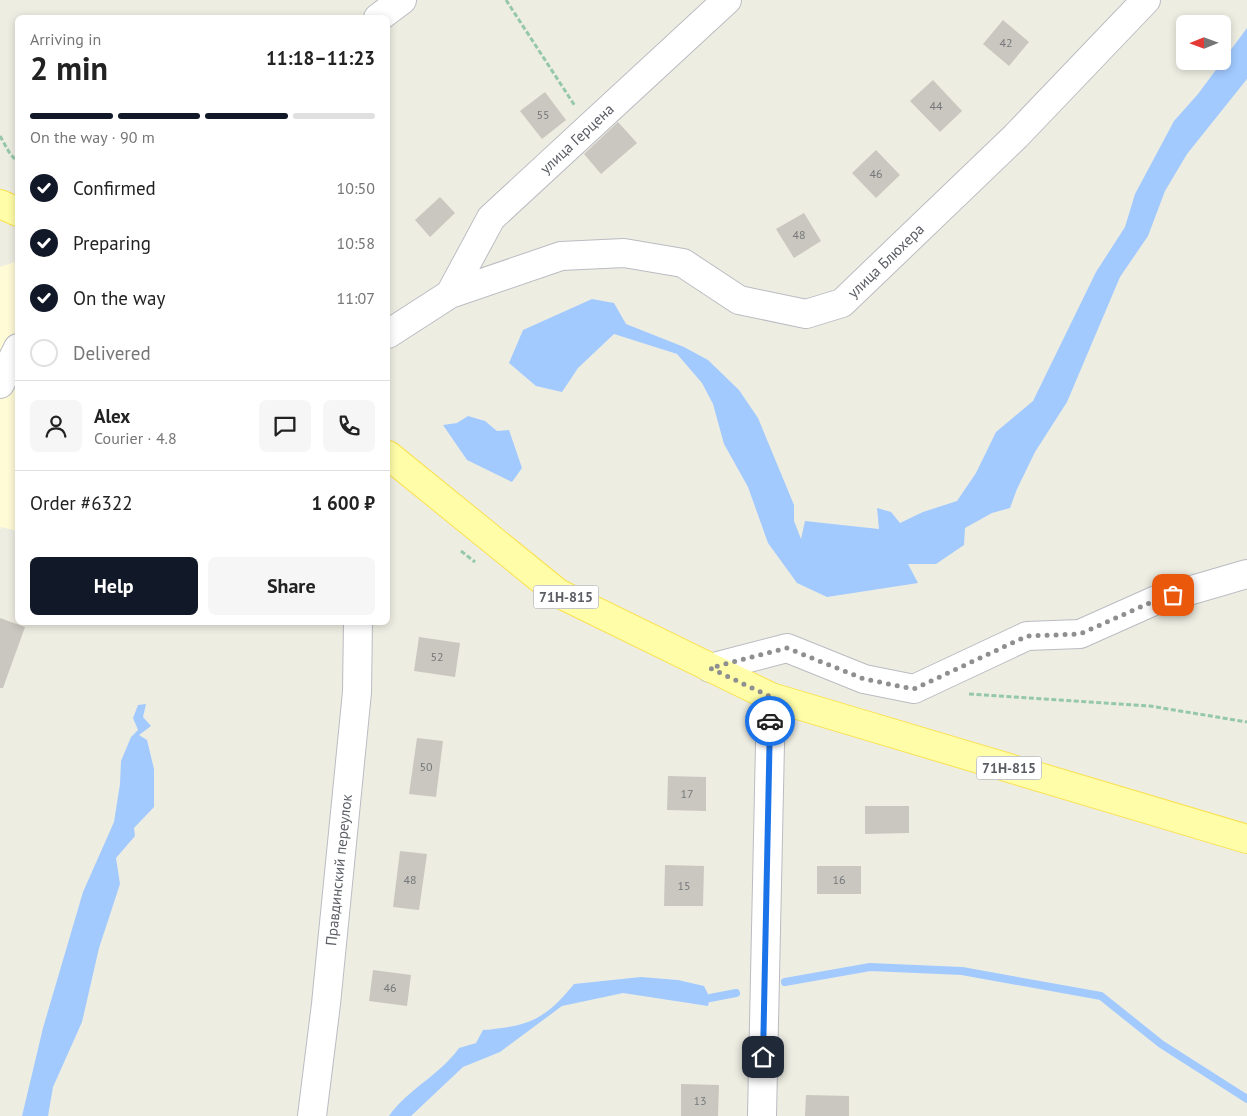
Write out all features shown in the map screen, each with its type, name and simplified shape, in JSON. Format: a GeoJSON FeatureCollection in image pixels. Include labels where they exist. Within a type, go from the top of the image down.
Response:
{"type":"FeatureCollection","features":[{"type":"Feature","properties":{"kind":"main road"},"geometry":{"type":"LineString","coordinates":[[0,204],[15,211]]}},
{"type":"Feature","properties":{"kind":"main road","name":"71Н-815"},"geometry":{"type":"LineString","coordinates":[[390,457],[558,593],[771,697],[1247,839]]}},
{"type":"Feature","properties":{"kind":"street"},"geometry":{"type":"LineString","coordinates":[[382,15],[402,0]]}},
{"type":"Feature","properties":{"kind":"street","name":"улица Герцена"},"geometry":{"type":"LineString","coordinates":[[450,294],[491,218],[727,0]]}},
{"type":"Feature","properties":{"kind":"street","name":"улица Блюхера"},"geometry":{"type":"LineString","coordinates":[[390,333],[450,294],[561,256],[624,253],[683,263],[739,300],[806,314],[842,303],[1016,136],[1146,0]]}},
{"type":"Feature","properties":{"kind":"street"},"geometry":{"type":"LineString","coordinates":[[0,384],[15,354]]}},
{"type":"Feature","properties":{"kind":"street"},"geometry":{"type":"LineString","coordinates":[[710,668],[787,648],[864,679],[914,689],[1027,636],[1080,634],[1154,601],[1247,574]]}},
{"type":"Feature","properties":{"kind":"street","name":"Правдинский переулок"},"geometry":{"type":"LineString","coordinates":[[312,1116],[326,1004],[356,702],[358,625]]}},
{"type":"Feature","properties":{"kind":"street"},"geometry":{"type":"LineString","coordinates":[[762,1116],[771,697]]}},
{"type":"Feature","properties":{"kind":"path"},"geometry":{"type":"LineString","coordinates":[[506,0],[588,128]]}},
{"type":"Feature","properties":{"kind":"path"},"geometry":{"type":"LineString","coordinates":[[0,136],[8,152],[15,160]]}},
{"type":"Feature","properties":{"kind":"path"},"geometry":{"type":"LineString","coordinates":[[962,693],[1150,706],[1247,722]]}},
{"type":"Feature","properties":{"kind":"shaded area"},"geometry":{"type":"Polygon","coordinates":[[[15,262],[15,530],[1,527],[0,530],[0,267],[15,262]]]}},
{"type":"Feature","properties":{"kind":"water"},"geometry":{"type":"Polygon","coordinates":[[[1247,28],[1247,79],[1187,154],[1165,191],[1148,236],[1120,277],[1067,402],[1035,452],[1010,508],[992,513],[965,528],[964,545],[936,564],[908,564],[918,583],[827,597],[797,583],[768,543],[748,487],[724,444],[713,404],[702,383],[677,354],[614,334],[578,368],[562,392],[536,386],[509,363],[523,330],[592,299],[614,303],[626,324],[684,347],[708,360],[739,390],[758,418],[794,505],[794,521],[801,539],[805,521],[879,529],[877,508],[891,512],[900,523],[923,512],[957,501],[976,473],[996,432],[1033,401],[1096,272],[1125,227],[1135,194],[1174,121],[1216,70],[1231,70],[1231,50],[1247,28]]]}},
{"type":"Feature","properties":{"kind":"water"},"geometry":{"type":"Polygon","coordinates":[[[468,416],[485,421],[497,431],[509,430],[522,468],[512,482],[467,460],[443,425],[457,423],[468,416]]]}},
{"type":"Feature","properties":{"kind":"water"},"geometry":{"type":"Polygon","coordinates":[[[146,704],[143,717],[151,726],[139,735],[147,740],[154,769],[154,807],[134,828],[135,836],[116,858],[120,884],[99,948],[82,1022],[53,1087],[48,1116],[22,1116],[43,1028],[83,892],[114,822],[120,784],[121,761],[131,737],[138,730],[133,718],[138,705],[146,704]]]}},
{"type":"Feature","properties":{"kind":"water"},"geometry":{"type":"Polygon","coordinates":[[[641,977],[678,980],[704,986],[710,998],[708,1006],[623,993],[562,1006],[500,1052],[463,1067],[411,1116],[389,1116],[405,1098],[443,1066],[459,1048],[476,1043],[483,1030],[513,1026],[535,1019],[554,1006],[574,984],[641,977]]]}},
{"type":"Feature","properties":{"kind":"building"},"geometry":{"type":"Polygon","coordinates":[[[1003,20],[1029,42],[1009,66],[983,44],[1003,20]]]}},
{"type":"Feature","properties":{"kind":"building"},"geometry":{"type":"Polygon","coordinates":[[[933,80],[962,111],[940,132],[910,101],[933,80]]]}},
{"type":"Feature","properties":{"kind":"building"},"geometry":{"type":"Polygon","coordinates":[[[545,92],[566,120],[542,139],[520,111],[545,92]]]}},
{"type":"Feature","properties":{"kind":"building"},"geometry":{"type":"Polygon","coordinates":[[[618,122],[637,143],[601,174],[584,154],[618,122]]]}},
{"type":"Feature","properties":{"kind":"building"},"geometry":{"type":"Polygon","coordinates":[[[876,150],[900,175],[876,198],[852,173],[876,150]]]}},
{"type":"Feature","properties":{"kind":"building"},"geometry":{"type":"Polygon","coordinates":[[[440,197],[455,213],[430,237],[415,220],[440,197]]]}},
{"type":"Feature","properties":{"kind":"building"},"geometry":{"type":"Polygon","coordinates":[[[804,213],[821,241],[794,258],[776,229],[804,213]]]}},
{"type":"Feature","properties":{"kind":"building"},"geometry":{"type":"Polygon","coordinates":[[[0,618],[15,625],[25,627],[3,688],[0,688],[0,618]]]}},
{"type":"Feature","properties":{"kind":"building"},"geometry":{"type":"Polygon","coordinates":[[[419,637],[460,643],[455,677],[414,671],[419,637]]]}},
{"type":"Feature","properties":{"kind":"building"},"geometry":{"type":"Polygon","coordinates":[[[417,738],[443,741],[436,797],[409,794],[417,738]]]}},
{"type":"Feature","properties":{"kind":"building"},"geometry":{"type":"Polygon","coordinates":[[[668,776],[706,777],[706,811],[667,810],[668,776]]]}},
{"type":"Feature","properties":{"kind":"building"},"geometry":{"type":"Polygon","coordinates":[[[865,806],[909,806],[909,833],[865,834],[865,806]]]}},
{"type":"Feature","properties":{"kind":"building"},"geometry":{"type":"Polygon","coordinates":[[[400,851],[427,854],[419,910],[393,907],[400,851]]]}},
{"type":"Feature","properties":{"kind":"building"},"geometry":{"type":"Polygon","coordinates":[[[665,865],[704,866],[703,906],[664,906],[665,865]]]}},
{"type":"Feature","properties":{"kind":"building"},"geometry":{"type":"Polygon","coordinates":[[[817,866],[861,866],[861,894],[817,894],[817,866]]]}},
{"type":"Feature","properties":{"kind":"building"},"geometry":{"type":"Polygon","coordinates":[[[373,970],[411,975],[407,1006],[369,1001],[373,970]]]}},
{"type":"Feature","properties":{"kind":"building"},"geometry":{"type":"Polygon","coordinates":[[[681,1084],[719,1085],[718,1116],[681,1116],[681,1084]]]}},
{"type":"Feature","properties":{"kind":"building"},"geometry":{"type":"Polygon","coordinates":[[[806,1095],[849,1096],[849,1116],[805,1116],[806,1095]]]}},
{"type":"Feature","properties":{"kind":"waterway"},"geometry":{"type":"LineString","coordinates":[[785,982],[870,967],[962,971],[1101,996],[1161,1044],[1247,1099]]}},
{"type":"Feature","properties":{"kind":"waterway"},"geometry":{"type":"LineString","coordinates":[[710,998],[736,993]]}},
{"type":"Feature","properties":{"kind":"way so far"},"geometry":{"type":"LineString","coordinates":[[770,721],[771,697],[710,668],[787,648],[864,679],[914,689],[1027,636],[1080,634],[1154,601],[1173,595]]}},
{"type":"Feature","properties":{"kind":"route"},"geometry":{"type":"LineString","coordinates":[[763,1057],[770,721]]}}]}
